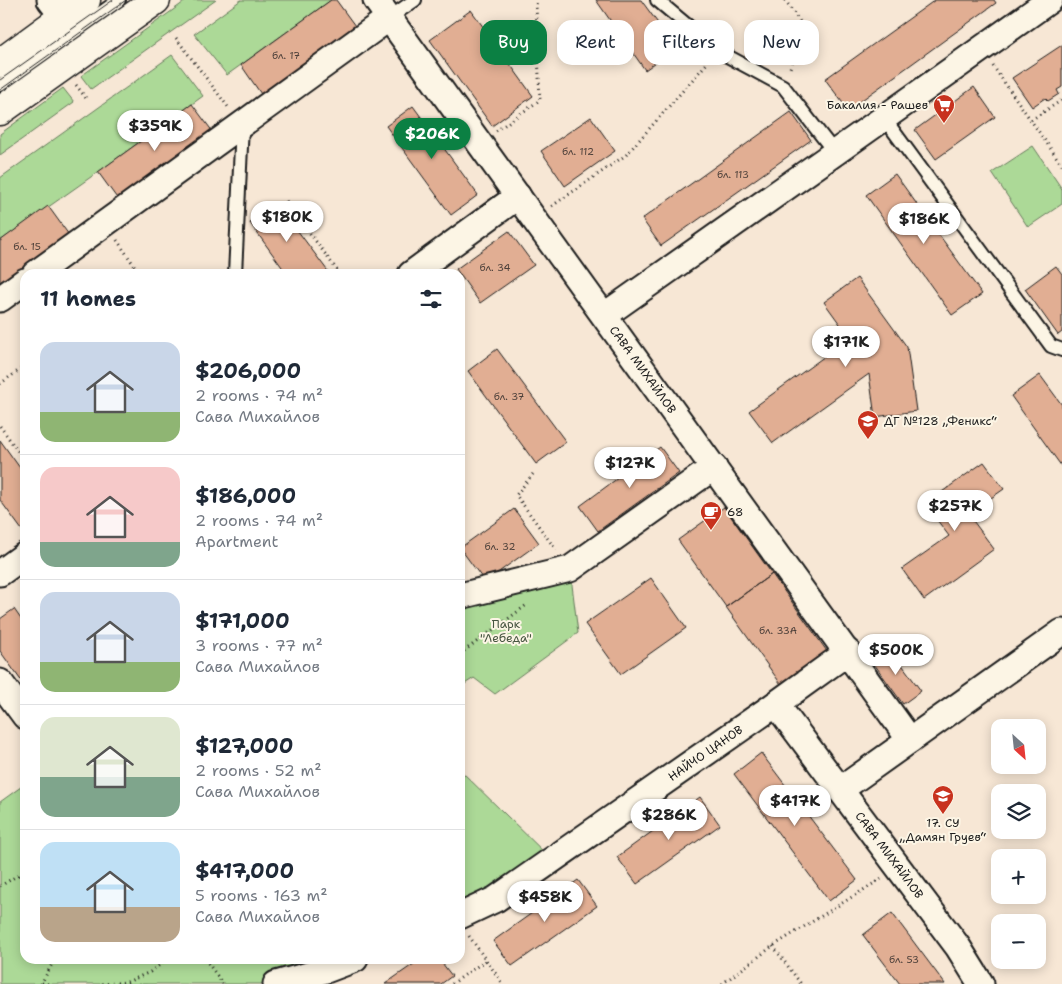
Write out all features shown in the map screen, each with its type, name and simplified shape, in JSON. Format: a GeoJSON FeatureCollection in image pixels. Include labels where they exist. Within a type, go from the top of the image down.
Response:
{"type":"FeatureCollection","features":[{"type":"Feature","properties":{"kind":"street"},"geometry":{"type":"LineString","coordinates":[[0,63],[56,9],[86,0]]}},
{"type":"Feature","properties":{"kind":"street"},"geometry":{"type":"LineString","coordinates":[[0,112],[156,0]]}},
{"type":"Feature","properties":{"kind":"street"},"geometry":{"type":"LineString","coordinates":[[604,315],[1050,0]]}},
{"type":"Feature","properties":{"kind":"street"},"geometry":{"type":"LineString","coordinates":[[42,269],[242,125],[383,9]]}},
{"type":"Feature","properties":{"kind":"street","name":"САВА МИХАЙЛОВ"},"geometry":{"type":"LineString","coordinates":[[383,9],[910,740]]}},
{"type":"Feature","properties":{"kind":"street"},"geometry":{"type":"LineString","coordinates":[[418,269],[518,196]]}},
{"type":"Feature","properties":{"kind":"street"},"geometry":{"type":"LineString","coordinates":[[0,299],[20,285]]}},
{"type":"Feature","properties":{"kind":"street"},"geometry":{"type":"LineString","coordinates":[[465,595],[570,569],[714,467]]}},
{"type":"Feature","properties":{"kind":"street"},"geometry":{"type":"LineString","coordinates":[[0,573],[20,559]]}},
{"type":"Feature","properties":{"kind":"street"},"geometry":{"type":"LineString","coordinates":[[840,790],[1062,632]]}},
{"type":"Feature","properties":{"kind":"street","name":"НАЙЧО ЦАНОВ"},"geometry":{"type":"LineString","coordinates":[[465,921],[848,652]]}},
{"type":"Feature","properties":{"kind":"street"},"geometry":{"type":"LineString","coordinates":[[0,682],[20,709]]}},
{"type":"Feature","properties":{"kind":"street","name":"САВА МИХАЙЛОВ"},"geometry":{"type":"LineString","coordinates":[[776,704],[958,947],[981,984]]}},
{"type":"Feature","properties":{"kind":"street"},"geometry":{"type":"LineString","coordinates":[[276,984],[342,964]]}},
{"type":"Feature","properties":{"kind":"lane"},"geometry":{"type":"LineString","coordinates":[[0,85],[119,0]]}},
{"type":"Feature","properties":{"kind":"lane"},"geometry":{"type":"LineString","coordinates":[[383,9],[415,0]]}},
{"type":"Feature","properties":{"kind":"lane"},"geometry":{"type":"LineString","coordinates":[[657,0],[681,20]]}},
{"type":"Feature","properties":{"kind":"lane"},"geometry":{"type":"LineString","coordinates":[[734,59],[784,86],[834,154]]}},
{"type":"Feature","properties":{"kind":"lane"},"geometry":{"type":"LineString","coordinates":[[884,118],[1050,346],[1062,350]]}},
{"type":"Feature","properties":{"kind":"lane"},"geometry":{"type":"LineString","coordinates":[[236,269],[242,125]]}},
{"type":"Feature","properties":{"kind":"path"},"geometry":{"type":"LineString","coordinates":[[480,143],[540,100],[537,0]]}},
{"type":"Feature","properties":{"kind":"path"},"geometry":{"type":"LineString","coordinates":[[784,86],[804,28],[785,0]]}},
{"type":"Feature","properties":{"kind":"path"},"geometry":{"type":"LineString","coordinates":[[176,38],[242,125]]}},
{"type":"Feature","properties":{"kind":"path"},"geometry":{"type":"LineString","coordinates":[[982,49],[1062,165]]}},
{"type":"Feature","properties":{"kind":"path"},"geometry":{"type":"LineString","coordinates":[[534,219],[626,155],[706,65]]}},
{"type":"Feature","properties":{"kind":"path"},"geometry":{"type":"LineString","coordinates":[[71,79],[88,100]]}},
{"type":"Feature","properties":{"kind":"path"},"geometry":{"type":"LineString","coordinates":[[1031,120],[1062,100]]}},
{"type":"Feature","properties":{"kind":"path"},"geometry":{"type":"LineString","coordinates":[[286,201],[336,269]]}},
{"type":"Feature","properties":{"kind":"path"},"geometry":{"type":"LineString","coordinates":[[105,223],[137,269]]}},
{"type":"Feature","properties":{"kind":"path"},"geometry":{"type":"LineString","coordinates":[[0,384],[20,370]]}},
{"type":"Feature","properties":{"kind":"path"},"geometry":{"type":"LineString","coordinates":[[0,426],[20,454]]}},
{"type":"Feature","properties":{"kind":"path"},"geometry":{"type":"LineString","coordinates":[[533,474],[516,496],[570,569]]}},
{"type":"Feature","properties":{"kind":"path"},"geometry":{"type":"LineString","coordinates":[[465,650],[534,598]]}},
{"type":"Feature","properties":{"kind":"path"},"geometry":{"type":"LineString","coordinates":[[722,984],[774,946],[899,868]]}},
{"type":"Feature","properties":{"kind":"path"},"geometry":{"type":"LineString","coordinates":[[0,886],[19,875]]}},
{"type":"Feature","properties":{"kind":"path"},"geometry":{"type":"LineString","coordinates":[[465,926],[503,984]]}},
{"type":"Feature","properties":{"kind":"path"},"geometry":{"type":"LineString","coordinates":[[774,946],[801,984]]}},
{"type":"Feature","properties":{"kind":"path"},"geometry":{"type":"LineString","coordinates":[[452,984],[486,960]]}},
{"type":"Feature","properties":{"kind":"path"},"geometry":{"type":"LineString","coordinates":[[50,984],[41,984],[52,964]]}},
{"type":"Feature","properties":{"kind":"path"},"geometry":{"type":"LineString","coordinates":[[102,984],[127,982],[150,972],[161,964]]}},
{"type":"Feature","properties":{"kind":"path"},"geometry":{"type":"LineString","coordinates":[[209,964],[223,984]]}},
{"type":"Feature","properties":{"kind":"green space"},"geometry":{"type":"Polygon","coordinates":[[[187,0],[216,0],[91,89],[81,76],[187,0]]]}},
{"type":"Feature","properties":{"kind":"green space"},"geometry":{"type":"Polygon","coordinates":[[[241,0],[331,0],[227,75],[194,34],[241,0]]]}},
{"type":"Feature","properties":{"kind":"green space"},"geometry":{"type":"Polygon","coordinates":[[[172,55],[203,96],[0,241],[0,178],[172,55]]]}},
{"type":"Feature","properties":{"kind":"green space"},"geometry":{"type":"Polygon","coordinates":[[[63,88],[74,102],[0,155],[0,134],[63,88]]]}},
{"type":"Feature","properties":{"kind":"green space"},"geometry":{"type":"Polygon","coordinates":[[[1033,146],[1062,189],[1062,204],[1028,227],[992,173],[1033,146]]]}},
{"type":"Feature","properties":{"kind":"green space","name":"Парк \"Лебеда\""},"geometry":{"type":"Polygon","coordinates":[[[570,569],[578,633],[495,694],[474,678],[465,684],[465,595],[570,569]]]}},
{"type":"Feature","properties":{"kind":"green space"},"geometry":{"type":"Polygon","coordinates":[[[465,775],[552,860],[465,913],[465,775]]]}},
{"type":"Feature","properties":{"kind":"green space"},"geometry":{"type":"Polygon","coordinates":[[[20,788],[20,964],[339,964],[276,984],[0,984],[0,802],[20,788]]]}},
{"type":"Feature","properties":{"kind":"building"},"geometry":{"type":"Polygon","coordinates":[[[331,0],[336,0],[355,26],[261,94],[241,65],[331,0]]]}},
{"type":"Feature","properties":{"kind":"building"},"geometry":{"type":"Polygon","coordinates":[[[596,0],[641,0],[656,20],[644,20],[644,65],[652,65],[645,70],[634,54],[634,20],[610,20],[596,0]]]}},
{"type":"Feature","properties":{"kind":"building"},"geometry":{"type":"Polygon","coordinates":[[[935,0],[994,0],[996,3],[848,110],[825,79],[935,0]]]}},
{"type":"Feature","properties":{"kind":"building"},"geometry":{"type":"Polygon","coordinates":[[[471,10],[480,22],[480,65],[511,65],[533,96],[492,126],[430,40],[471,10]]]}},
{"type":"Feature","properties":{"kind":"building"},"geometry":{"type":"Polygon","coordinates":[[[1062,45],[1062,87],[1057,90],[1059,94],[1048,101],[1045,98],[1032,107],[1012,78],[1062,45]]]}},
{"type":"Feature","properties":{"kind":"building"},"geometry":{"type":"Polygon","coordinates":[[[974,87],[995,117],[936,159],[915,130],[974,87]]]}},
{"type":"Feature","properties":{"kind":"building"},"geometry":{"type":"Polygon","coordinates":[[[192,104],[213,132],[119,201],[98,172],[192,104]]]}},
{"type":"Feature","properties":{"kind":"building"},"geometry":{"type":"Polygon","coordinates":[[[413,106],[478,195],[451,215],[386,126],[413,106]]]}},
{"type":"Feature","properties":{"kind":"building"},"geometry":{"type":"Polygon","coordinates":[[[791,112],[811,140],[661,246],[642,219],[791,112]]]}},
{"type":"Feature","properties":{"kind":"building"},"geometry":{"type":"Polygon","coordinates":[[[591,117],[615,151],[565,186],[541,151],[591,117]]]}},
{"type":"Feature","properties":{"kind":"building"},"geometry":{"type":"Polygon","coordinates":[[[895,174],[982,294],[952,315],[866,195],[895,174]]]}},
{"type":"Feature","properties":{"kind":"building"},"geometry":{"type":"Polygon","coordinates":[[[277,203],[326,269],[283,269],[250,223],[277,203]]]}},
{"type":"Feature","properties":{"kind":"building"},"geometry":{"type":"Polygon","coordinates":[[[48,206],[69,235],[0,285],[0,241],[48,206]]]}},
{"type":"Feature","properties":{"kind":"building"},"geometry":{"type":"Polygon","coordinates":[[[509,231],[534,265],[480,303],[465,282],[465,269],[456,269],[509,231]]]}},
{"type":"Feature","properties":{"kind":"building"},"geometry":{"type":"Polygon","coordinates":[[[1056,266],[1062,274],[1062,332],[1058,335],[1025,289],[1056,266]]]}},
{"type":"Feature","properties":{"kind":"building"},"geometry":{"type":"Polygon","coordinates":[[[857,278],[907,347],[916,411],[875,417],[869,374],[773,443],[749,411],[850,338],[824,302],[857,278]]]}},
{"type":"Feature","properties":{"kind":"building"},"geometry":{"type":"Polygon","coordinates":[[[497,349],[566,442],[536,464],[468,371],[497,349]]]}},
{"type":"Feature","properties":{"kind":"building"},"geometry":{"type":"Polygon","coordinates":[[[1040,375],[1062,405],[1062,467],[1011,396],[1040,375]]]}},
{"type":"Feature","properties":{"kind":"building"},"geometry":{"type":"Polygon","coordinates":[[[0,440],[20,468],[20,527],[0,500],[0,440]]]}},
{"type":"Feature","properties":{"kind":"building"},"geometry":{"type":"Polygon","coordinates":[[[660,447],[679,473],[598,531],[580,506],[660,447]]]}},
{"type":"Feature","properties":{"kind":"building"},"geometry":{"type":"Polygon","coordinates":[[[984,462],[1004,489],[968,514],[994,549],[924,600],[902,569],[949,536],[925,504],[984,462]]]}},
{"type":"Feature","properties":{"kind":"building"},"geometry":{"type":"Polygon","coordinates":[[[724,507],[772,574],[726,607],[678,540],[724,507]]]}},
{"type":"Feature","properties":{"kind":"building"},"geometry":{"type":"Polygon","coordinates":[[[514,509],[539,543],[485,582],[465,555],[465,544],[514,509]]]}},
{"type":"Feature","properties":{"kind":"building"},"geometry":{"type":"Polygon","coordinates":[[[772,574],[829,654],[783,687],[726,607],[772,574]]]}},
{"type":"Feature","properties":{"kind":"building"},"geometry":{"type":"Polygon","coordinates":[[[651,578],[686,628],[621,674],[585,624],[651,578]]]}},
{"type":"Feature","properties":{"kind":"building"},"geometry":{"type":"Polygon","coordinates":[[[14,609],[20,618],[20,679],[0,651],[0,619],[14,609]]]}},
{"type":"Feature","properties":{"kind":"building"},"geometry":{"type":"Polygon","coordinates":[[[890,648],[921,691],[903,704],[872,661],[890,648]]]}},
{"type":"Feature","properties":{"kind":"building"},"geometry":{"type":"Polygon","coordinates":[[[761,753],[857,880],[829,901],[734,774],[761,753]]]}},
{"type":"Feature","properties":{"kind":"building"},"geometry":{"type":"Polygon","coordinates":[[[700,797],[720,825],[637,884],[617,857],[700,797]]]}},
{"type":"Feature","properties":{"kind":"building"},"geometry":{"type":"Polygon","coordinates":[[[578,880],[597,906],[512,966],[493,941],[578,880]]]}},
{"type":"Feature","properties":{"kind":"building"},"geometry":{"type":"Polygon","coordinates":[[[892,913],[945,984],[900,984],[863,935],[892,913]]]}},
{"type":"Feature","properties":{"kind":"building"},"geometry":{"type":"Polygon","coordinates":[[[414,964],[443,964],[452,976],[441,984],[385,984],[414,964]]]}},
{"type":"Feature","properties":{"kind":"tram line"},"geometry":{"type":"LineString","coordinates":[[0,80],[113,0]]}},
{"type":"Feature","properties":{"kind":"tram line"},"geometry":{"type":"LineString","coordinates":[[0,90],[126,0]]}},
{"type":"Feature","properties":{"kind":"place","name":"Бакалия - Рашев"},"geometry":{"type":"Point","coordinates":[944,124]}},
{"type":"Feature","properties":{"kind":"place","name":"ДГ №128 „Феникс“"},"geometry":{"type":"Point","coordinates":[868,440]}},
{"type":"Feature","properties":{"kind":"place","name":"68"},"geometry":{"type":"Point","coordinates":[711,531]}},
{"type":"Feature","properties":{"kind":"place","name":"17. СУ „Дамян Груев“"},"geometry":{"type":"Point","coordinates":[943,815]}}]}
